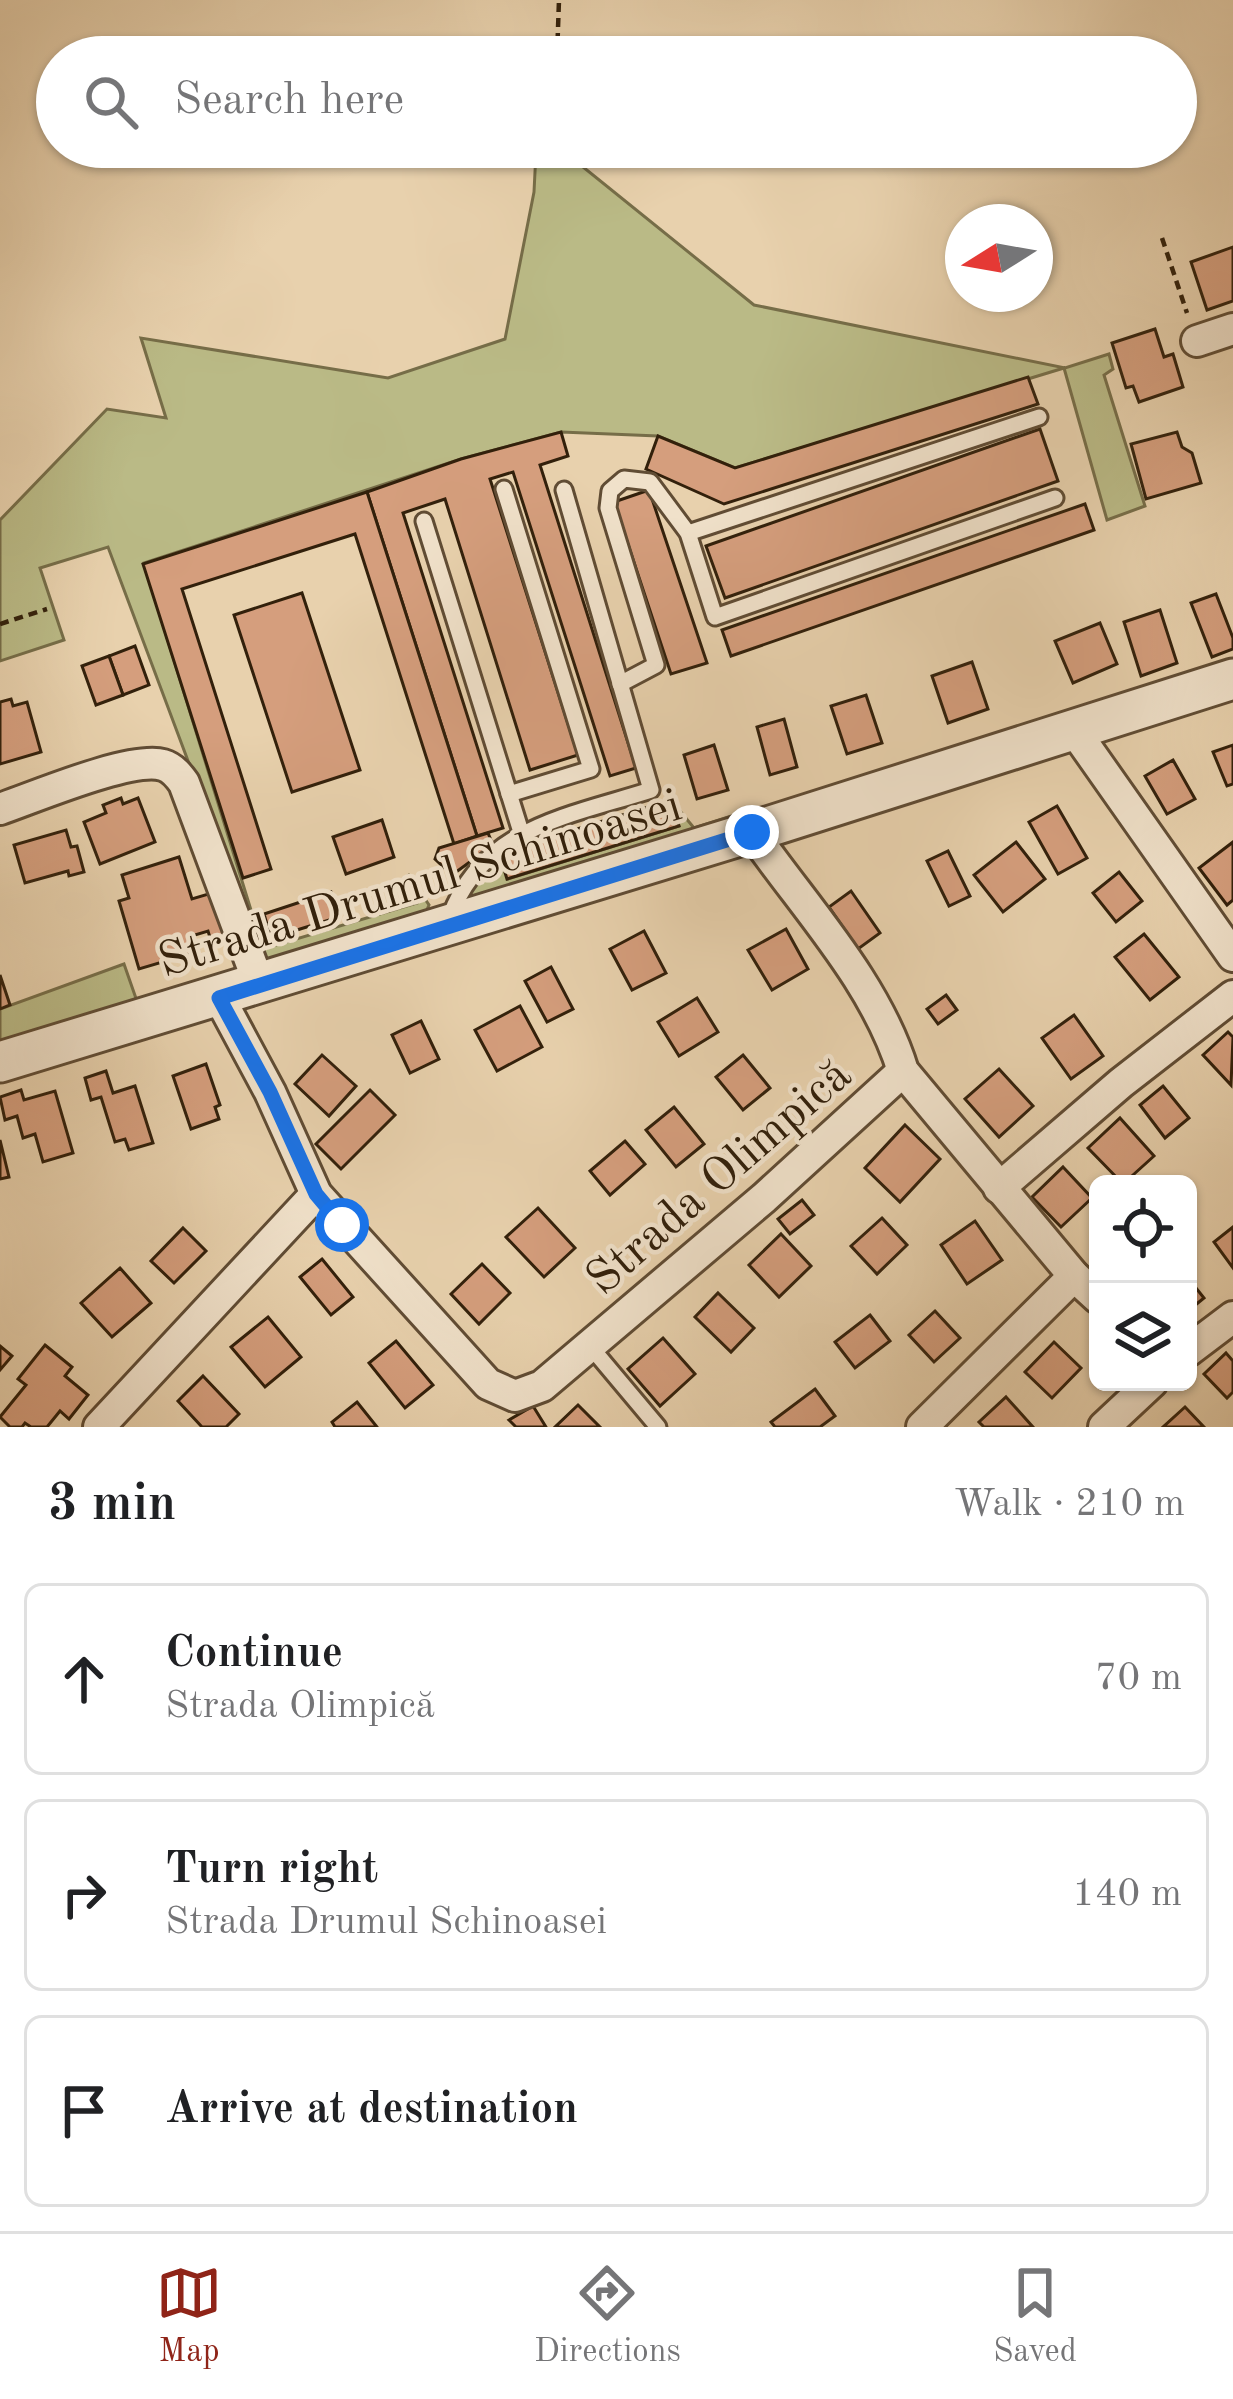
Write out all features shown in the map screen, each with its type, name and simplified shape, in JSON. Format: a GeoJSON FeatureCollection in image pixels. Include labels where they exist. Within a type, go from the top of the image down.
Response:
{"type":"FeatureCollection","features":[{"type":"Feature","properties":{"kind":"street"},"geometry":{"type":"LineString","coordinates":[[1197,341],[1233,329]]}},
{"type":"Feature","properties":{"kind":"street","name":"Strada Drumul Schinoasei"},"geometry":{"type":"LineString","coordinates":[[0,1062],[219,998],[1233,680]]}},
{"type":"Feature","properties":{"kind":"street"},"geometry":{"type":"LineString","coordinates":[[1074,730],[1233,956]]}},
{"type":"Feature","properties":{"kind":"street"},"geometry":{"type":"LineString","coordinates":[[0,809],[114,770],[146,764],[176,771],[259,984]]}},
{"type":"Feature","properties":{"kind":"street"},"geometry":{"type":"LineString","coordinates":[[752,832],[861,983],[895,1043],[903,1071],[1089,1290]]}},
{"type":"Feature","properties":{"kind":"street"},"geometry":{"type":"LineString","coordinates":[[999,1188],[1121,1083],[1233,996]]}},
{"type":"Feature","properties":{"kind":"street","name":"Strada Olimpică"},"geometry":{"type":"LineString","coordinates":[[219,998],[270,1092],[316,1194],[488,1384],[515,1396],[527,1394],[590,1346],[764,1198],[903,1071]]}},
{"type":"Feature","properties":{"kind":"street"},"geometry":{"type":"LineString","coordinates":[[99,1427],[316,1194]]}},
{"type":"Feature","properties":{"kind":"street"},"geometry":{"type":"LineString","coordinates":[[922,1427],[1074,1276]]}},
{"type":"Feature","properties":{"kind":"street"},"geometry":{"type":"LineString","coordinates":[[1197,1344],[1233,1317]]}},
{"type":"Feature","properties":{"kind":"street"},"geometry":{"type":"LineString","coordinates":[[1104,1427],[1142,1391]]}},
{"type":"Feature","properties":{"kind":"lane"},"geometry":{"type":"LineString","coordinates":[[688,533],[1039,417]]}},
{"type":"Feature","properties":{"kind":"lane"},"geometry":{"type":"LineString","coordinates":[[620,684],[656,664],[608,508],[610,491],[624,479],[650,482],[688,533],[715,617],[1055,498]]}},
{"type":"Feature","properties":{"kind":"lane"},"geometry":{"type":"LineString","coordinates":[[505,489],[591,769],[509,794]]}},
{"type":"Feature","properties":{"kind":"lane"},"geometry":{"type":"LineString","coordinates":[[447,926],[458,893],[475,870],[521,832],[651,790],[564,490]]}},
{"type":"Feature","properties":{"kind":"lane"},"geometry":{"type":"LineString","coordinates":[[424,521],[521,832]]}},
{"type":"Feature","properties":{"kind":"lane","name":"Strada Olimpică"},"geometry":{"type":"LineString","coordinates":[[590,1346],[658,1427]]}},
{"type":"Feature","properties":{"kind":"path"},"geometry":{"type":"LineString","coordinates":[[558,36],[559,0]]}},
{"type":"Feature","properties":{"kind":"path"},"geometry":{"type":"LineString","coordinates":[[1162,238],[1197,341]]}},
{"type":"Feature","properties":{"kind":"path"},"geometry":{"type":"LineString","coordinates":[[0,624],[46,608]]}},
{"type":"Feature","properties":{"kind":"green space"},"geometry":{"type":"Polygon","coordinates":[[[535,168],[584,168],[754,305],[1065,368],[1109,354],[1113,369],[1104,375],[1145,506],[1107,520],[1064,368],[735,468],[658,436],[561,432],[461,459],[144,563],[263,949],[417,903],[408,874],[429,905],[421,923],[264,964],[108,547],[40,568],[64,640],[0,661],[0,520],[107,409],[166,418],[141,338],[388,378],[505,339],[535,168]]]}},
{"type":"Feature","properties":{"kind":"green space"},"geometry":{"type":"Polygon","coordinates":[[[671,800],[694,828],[747,811],[744,822],[471,904],[470,893],[499,853],[508,879],[679,826],[671,800]]]}},
{"type":"Feature","properties":{"kind":"green space"},"geometry":{"type":"Polygon","coordinates":[[[124,964],[139,1007],[0,1049],[0,1009],[124,964]]]}},
{"type":"Feature","properties":{"kind":"building"},"geometry":{"type":"Polygon","coordinates":[[[1233,247],[1233,301],[1207,310],[1191,262],[1233,247]]]}},
{"type":"Feature","properties":{"kind":"building"},"geometry":{"type":"Polygon","coordinates":[[[1155,329],[1164,357],[1173,354],[1183,387],[1139,402],[1133,386],[1126,388],[1112,343],[1155,329]]]}},
{"type":"Feature","properties":{"kind":"building"},"geometry":{"type":"Polygon","coordinates":[[[1028,377],[1038,404],[724,504],[646,469],[658,436],[735,468],[1028,377]]]}},
{"type":"Feature","properties":{"kind":"building"},"geometry":{"type":"Polygon","coordinates":[[[1040,429],[1058,481],[725,598],[706,546],[1040,429]]]}},
{"type":"Feature","properties":{"kind":"building"},"geometry":{"type":"Polygon","coordinates":[[[561,432],[568,456],[540,465],[636,768],[610,776],[513,472],[490,479],[578,755],[530,770],[445,499],[403,513],[503,828],[477,836],[367,492],[461,459],[561,432]]]}},
{"type":"Feature","properties":{"kind":"building"},"geometry":{"type":"Polygon","coordinates":[[[1177,432],[1182,447],[1192,453],[1201,483],[1146,499],[1131,444],[1177,432]]]}},
{"type":"Feature","properties":{"kind":"building"},"geometry":{"type":"Polygon","coordinates":[[[649,490],[707,663],[671,674],[614,502],[649,490]]]}},
{"type":"Feature","properties":{"kind":"building"},"geometry":{"type":"Polygon","coordinates":[[[367,492],[477,836],[454,844],[355,534],[182,589],[271,869],[243,878],[143,564],[367,492]]]}},
{"type":"Feature","properties":{"kind":"building"},"geometry":{"type":"Polygon","coordinates":[[[1085,504],[1094,530],[731,656],[722,630],[1085,504]]]}},
{"type":"Feature","properties":{"kind":"building"},"geometry":{"type":"Polygon","coordinates":[[[302,593],[360,770],[292,792],[234,615],[302,593]]]}},
{"type":"Feature","properties":{"kind":"building"},"geometry":{"type":"Polygon","coordinates":[[[1216,594],[1233,649],[1212,657],[1191,603],[1216,594]]]}},
{"type":"Feature","properties":{"kind":"building"},"geometry":{"type":"Polygon","coordinates":[[[1160,610],[1177,663],[1141,676],[1124,622],[1160,610]]]}},
{"type":"Feature","properties":{"kind":"building"},"geometry":{"type":"Polygon","coordinates":[[[1100,623],[1117,664],[1073,683],[1055,641],[1100,623]]]}},
{"type":"Feature","properties":{"kind":"building"},"geometry":{"type":"Polygon","coordinates":[[[135,646],[149,685],[123,695],[109,656],[135,646]]]}},
{"type":"Feature","properties":{"kind":"building"},"geometry":{"type":"Polygon","coordinates":[[[109,656],[123,695],[96,705],[82,666],[109,656]]]}},
{"type":"Feature","properties":{"kind":"building"},"geometry":{"type":"Polygon","coordinates":[[[972,662],[988,709],[948,723],[932,676],[972,662]]]}},
{"type":"Feature","properties":{"kind":"building"},"geometry":{"type":"Polygon","coordinates":[[[866,695],[882,743],[847,754],[831,706],[866,695]]]}},
{"type":"Feature","properties":{"kind":"building"},"geometry":{"type":"Polygon","coordinates":[[[11,699],[13,706],[27,702],[41,752],[0,764],[0,702],[11,699]]]}},
{"type":"Feature","properties":{"kind":"building"},"geometry":{"type":"Polygon","coordinates":[[[784,719],[797,767],[770,775],[757,727],[784,719]]]}},
{"type":"Feature","properties":{"kind":"building"},"geometry":{"type":"Polygon","coordinates":[[[714,745],[728,790],[697,799],[684,755],[714,745]]]}},
{"type":"Feature","properties":{"kind":"building"},"geometry":{"type":"Polygon","coordinates":[[[1233,745],[1233,784],[1227,786],[1213,752],[1233,745]]]}},
{"type":"Feature","properties":{"kind":"building"},"geometry":{"type":"Polygon","coordinates":[[[1173,760],[1195,799],[1167,814],[1145,776],[1173,760]]]}},
{"type":"Feature","properties":{"kind":"building"},"geometry":{"type":"Polygon","coordinates":[[[121,798],[123,804],[138,798],[155,842],[100,864],[84,822],[106,813],[103,805],[121,798]]]}},
{"type":"Feature","properties":{"kind":"building"},"geometry":{"type":"Polygon","coordinates":[[[671,800],[679,826],[507,879],[499,853],[671,800]]]}},
{"type":"Feature","properties":{"kind":"building"},"geometry":{"type":"Polygon","coordinates":[[[1057,806],[1087,858],[1058,874],[1029,822],[1057,806]]]}},
{"type":"Feature","properties":{"kind":"building"},"geometry":{"type":"Polygon","coordinates":[[[382,820],[394,857],[346,874],[333,837],[382,820]]]}},
{"type":"Feature","properties":{"kind":"building"},"geometry":{"type":"Polygon","coordinates":[[[66,830],[71,847],[77,846],[84,872],[69,876],[68,871],[25,883],[14,845],[66,830]]]}},
{"type":"Feature","properties":{"kind":"building"},"geometry":{"type":"Polygon","coordinates":[[[488,833],[493,845],[452,875],[435,859],[439,848],[488,833]]]}},
{"type":"Feature","properties":{"kind":"building"},"geometry":{"type":"Polygon","coordinates":[[[1016,842],[1045,879],[1003,912],[974,875],[1016,842]]]}},
{"type":"Feature","properties":{"kind":"building"},"geometry":{"type":"Polygon","coordinates":[[[1233,842],[1233,900],[1227,905],[1199,868],[1233,842]]]}},
{"type":"Feature","properties":{"kind":"building"},"geometry":{"type":"Polygon","coordinates":[[[948,851],[970,896],[949,906],[927,861],[948,851]]]}},
{"type":"Feature","properties":{"kind":"building"},"geometry":{"type":"Polygon","coordinates":[[[179,857],[192,899],[215,892],[229,939],[212,944],[208,931],[188,937],[193,953],[139,969],[119,901],[129,898],[122,875],[179,857]]]}},
{"type":"Feature","properties":{"kind":"building"},"geometry":{"type":"Polygon","coordinates":[[[1119,872],[1142,901],[1116,922],[1093,893],[1119,872]]]}},
{"type":"Feature","properties":{"kind":"building"},"geometry":{"type":"Polygon","coordinates":[[[851,891],[880,933],[858,949],[829,907],[851,891]]]}},
{"type":"Feature","properties":{"kind":"building"},"geometry":{"type":"Polygon","coordinates":[[[331,892],[339,917],[271,938],[264,914],[331,892]]]}},
{"type":"Feature","properties":{"kind":"building"},"geometry":{"type":"Polygon","coordinates":[[[786,929],[808,969],[772,990],[748,950],[786,929]]]}},
{"type":"Feature","properties":{"kind":"building"},"geometry":{"type":"Polygon","coordinates":[[[644,931],[666,973],[632,990],[610,949],[644,931]]]}},
{"type":"Feature","properties":{"kind":"building"},"geometry":{"type":"Polygon","coordinates":[[[1144,934],[1179,977],[1150,1000],[1115,957],[1144,934]]]}},
{"type":"Feature","properties":{"kind":"building"},"geometry":{"type":"Polygon","coordinates":[[[551,967],[573,1009],[547,1022],[525,981],[551,967]]]}},
{"type":"Feature","properties":{"kind":"building"},"geometry":{"type":"Polygon","coordinates":[[[0,975],[10,1005],[0,1009],[0,975]]]}},
{"type":"Feature","properties":{"kind":"building"},"geometry":{"type":"Polygon","coordinates":[[[946,995],[957,1010],[938,1024],[927,1009],[946,995]]]}},
{"type":"Feature","properties":{"kind":"building"},"geometry":{"type":"Polygon","coordinates":[[[697,998],[718,1032],[679,1056],[658,1022],[697,998]]]}},
{"type":"Feature","properties":{"kind":"building"},"geometry":{"type":"Polygon","coordinates":[[[520,1006],[542,1047],[497,1071],[475,1030],[520,1006]]]}},
{"type":"Feature","properties":{"kind":"building"},"geometry":{"type":"Polygon","coordinates":[[[1074,1015],[1103,1056],[1071,1079],[1042,1038],[1074,1015]]]}},
{"type":"Feature","properties":{"kind":"building"},"geometry":{"type":"Polygon","coordinates":[[[421,1021],[439,1059],[410,1073],[392,1035],[421,1021]]]}},
{"type":"Feature","properties":{"kind":"building"},"geometry":{"type":"Polygon","coordinates":[[[1228,1032],[1233,1037],[1231,1085],[1203,1055],[1228,1032]]]}},
{"type":"Feature","properties":{"kind":"building"},"geometry":{"type":"Polygon","coordinates":[[[322,1055],[356,1086],[329,1116],[295,1084],[322,1055]]]}},
{"type":"Feature","properties":{"kind":"building"},"geometry":{"type":"Polygon","coordinates":[[[743,1055],[770,1088],[743,1110],[716,1077],[743,1055]]]}},
{"type":"Feature","properties":{"kind":"building"},"geometry":{"type":"Polygon","coordinates":[[[206,1064],[220,1105],[215,1107],[219,1119],[191,1129],[173,1076],[206,1064]]]}},
{"type":"Feature","properties":{"kind":"building"},"geometry":{"type":"Polygon","coordinates":[[[999,1069],[1033,1106],[999,1137],[965,1099],[999,1069]]]}},
{"type":"Feature","properties":{"kind":"building"},"geometry":{"type":"Polygon","coordinates":[[[106,1071],[113,1093],[135,1086],[153,1143],[129,1150],[125,1139],[115,1142],[101,1097],[91,1100],[85,1078],[106,1071]]]}},
{"type":"Feature","properties":{"kind":"building"},"geometry":{"type":"Polygon","coordinates":[[[1163,1086],[1189,1118],[1165,1138],[1140,1105],[1163,1086]]]}},
{"type":"Feature","properties":{"kind":"building"},"geometry":{"type":"Polygon","coordinates":[[[21,1090],[24,1100],[55,1091],[73,1153],[43,1162],[35,1134],[23,1138],[17,1116],[5,1120],[0,1097],[21,1090]]]}},
{"type":"Feature","properties":{"kind":"building"},"geometry":{"type":"Polygon","coordinates":[[[370,1090],[395,1115],[341,1169],[316,1144],[370,1090]]]}},
{"type":"Feature","properties":{"kind":"building"},"geometry":{"type":"Polygon","coordinates":[[[674,1107],[704,1144],[676,1167],[646,1130],[674,1107]]]}},
{"type":"Feature","properties":{"kind":"building"},"geometry":{"type":"Polygon","coordinates":[[[1120,1118],[1154,1156],[1133,1175],[1114,1175],[1088,1148],[1120,1118]]]}},
{"type":"Feature","properties":{"kind":"building"},"geometry":{"type":"Polygon","coordinates":[[[905,1125],[940,1159],[900,1202],[865,1168],[905,1125]]]}},
{"type":"Feature","properties":{"kind":"building"},"geometry":{"type":"Polygon","coordinates":[[[0,1140],[9,1177],[0,1179],[0,1140]]]}},
{"type":"Feature","properties":{"kind":"building"},"geometry":{"type":"Polygon","coordinates":[[[625,1141],[645,1164],[610,1195],[590,1171],[625,1141]]]}},
{"type":"Feature","properties":{"kind":"building"},"geometry":{"type":"Polygon","coordinates":[[[1063,1167],[1089,1195],[1089,1201],[1061,1227],[1032,1197],[1063,1167]]]}},
{"type":"Feature","properties":{"kind":"building"},"geometry":{"type":"Polygon","coordinates":[[[802,1200],[814,1215],[790,1234],[778,1219],[802,1200]]]}},
{"type":"Feature","properties":{"kind":"building"},"geometry":{"type":"Polygon","coordinates":[[[538,1208],[575,1248],[544,1277],[506,1237],[538,1208]]]}},
{"type":"Feature","properties":{"kind":"building"},"geometry":{"type":"Polygon","coordinates":[[[882,1218],[907,1245],[877,1274],[851,1246],[882,1218]]]}},
{"type":"Feature","properties":{"kind":"building"},"geometry":{"type":"Polygon","coordinates":[[[975,1221],[1002,1260],[967,1284],[941,1245],[975,1221]]]}},
{"type":"Feature","properties":{"kind":"building"},"geometry":{"type":"Polygon","coordinates":[[[1233,1227],[1233,1268],[1214,1242],[1233,1227]]]}},
{"type":"Feature","properties":{"kind":"building"},"geometry":{"type":"Polygon","coordinates":[[[183,1228],[206,1251],[174,1283],[151,1261],[183,1228]]]}},
{"type":"Feature","properties":{"kind":"building"},"geometry":{"type":"Polygon","coordinates":[[[781,1234],[811,1266],[779,1297],[749,1265],[781,1234]]]}},
{"type":"Feature","properties":{"kind":"building"},"geometry":{"type":"Polygon","coordinates":[[[322,1259],[353,1297],[331,1315],[300,1277],[322,1259]]]}},
{"type":"Feature","properties":{"kind":"building"},"geometry":{"type":"Polygon","coordinates":[[[482,1264],[510,1293],[479,1324],[451,1294],[482,1264]]]}},
{"type":"Feature","properties":{"kind":"building"},"geometry":{"type":"Polygon","coordinates":[[[120,1268],[151,1303],[112,1337],[81,1303],[120,1268]]]}},
{"type":"Feature","properties":{"kind":"building"},"geometry":{"type":"Polygon","coordinates":[[[718,1293],[754,1328],[731,1352],[695,1317],[718,1293]]]}},
{"type":"Feature","properties":{"kind":"building"},"geometry":{"type":"Polygon","coordinates":[[[935,1311],[960,1338],[934,1362],[909,1335],[935,1311]]]}},
{"type":"Feature","properties":{"kind":"building"},"geometry":{"type":"Polygon","coordinates":[[[870,1315],[890,1341],[855,1368],[835,1342],[870,1315]]]}},
{"type":"Feature","properties":{"kind":"building"},"geometry":{"type":"Polygon","coordinates":[[[268,1317],[301,1357],[265,1387],[231,1347],[268,1317]]]}},
{"type":"Feature","properties":{"kind":"building"},"geometry":{"type":"Polygon","coordinates":[[[663,1338],[695,1374],[660,1406],[628,1369],[663,1338]]]}},
{"type":"Feature","properties":{"kind":"building"},"geometry":{"type":"Polygon","coordinates":[[[396,1341],[433,1385],[405,1408],[369,1363],[396,1341]]]}},
{"type":"Feature","properties":{"kind":"building"},"geometry":{"type":"Polygon","coordinates":[[[1054,1342],[1081,1368],[1052,1398],[1025,1372],[1054,1342]]]}},
{"type":"Feature","properties":{"kind":"building"},"geometry":{"type":"Polygon","coordinates":[[[45,1345],[72,1367],[65,1376],[88,1395],[69,1419],[60,1411],[47,1427],[25,1423],[10,1427],[0,1417],[26,1385],[18,1379],[45,1345]]]}},
{"type":"Feature","properties":{"kind":"building"},"geometry":{"type":"Polygon","coordinates":[[[0,1346],[12,1356],[0,1370],[0,1346]]]}},
{"type":"Feature","properties":{"kind":"building"},"geometry":{"type":"Polygon","coordinates":[[[1226,1353],[1233,1361],[1233,1392],[1227,1398],[1204,1374],[1226,1353]]]}},
{"type":"Feature","properties":{"kind":"building"},"geometry":{"type":"Polygon","coordinates":[[[203,1376],[239,1414],[226,1427],[202,1427],[178,1401],[203,1376]]]}},
{"type":"Feature","properties":{"kind":"building"},"geometry":{"type":"Polygon","coordinates":[[[815,1389],[835,1416],[820,1427],[775,1427],[771,1422],[815,1389]]]}},
{"type":"Feature","properties":{"kind":"building"},"geometry":{"type":"Polygon","coordinates":[[[1006,1397],[1033,1427],[984,1427],[979,1422],[1006,1397]]]}},
{"type":"Feature","properties":{"kind":"building"},"geometry":{"type":"Polygon","coordinates":[[[357,1402],[377,1427],[335,1427],[332,1422],[357,1402]]]}},
{"type":"Feature","properties":{"kind":"building"},"geometry":{"type":"Polygon","coordinates":[[[578,1405],[600,1427],[555,1427],[578,1405]]]}},
{"type":"Feature","properties":{"kind":"building"},"geometry":{"type":"Polygon","coordinates":[[[533,1406],[546,1427],[516,1427],[509,1420],[533,1406]]]}},
{"type":"Feature","properties":{"kind":"building"},"geometry":{"type":"Polygon","coordinates":[[[1185,1407],[1204,1427],[1163,1427],[1185,1407]]]}},
{"type":"Feature","properties":{"kind":"route"},"geometry":{"type":"LineString","coordinates":[[342,1225],[316,1194],[270,1092],[219,998],[752,832]]}}]}
